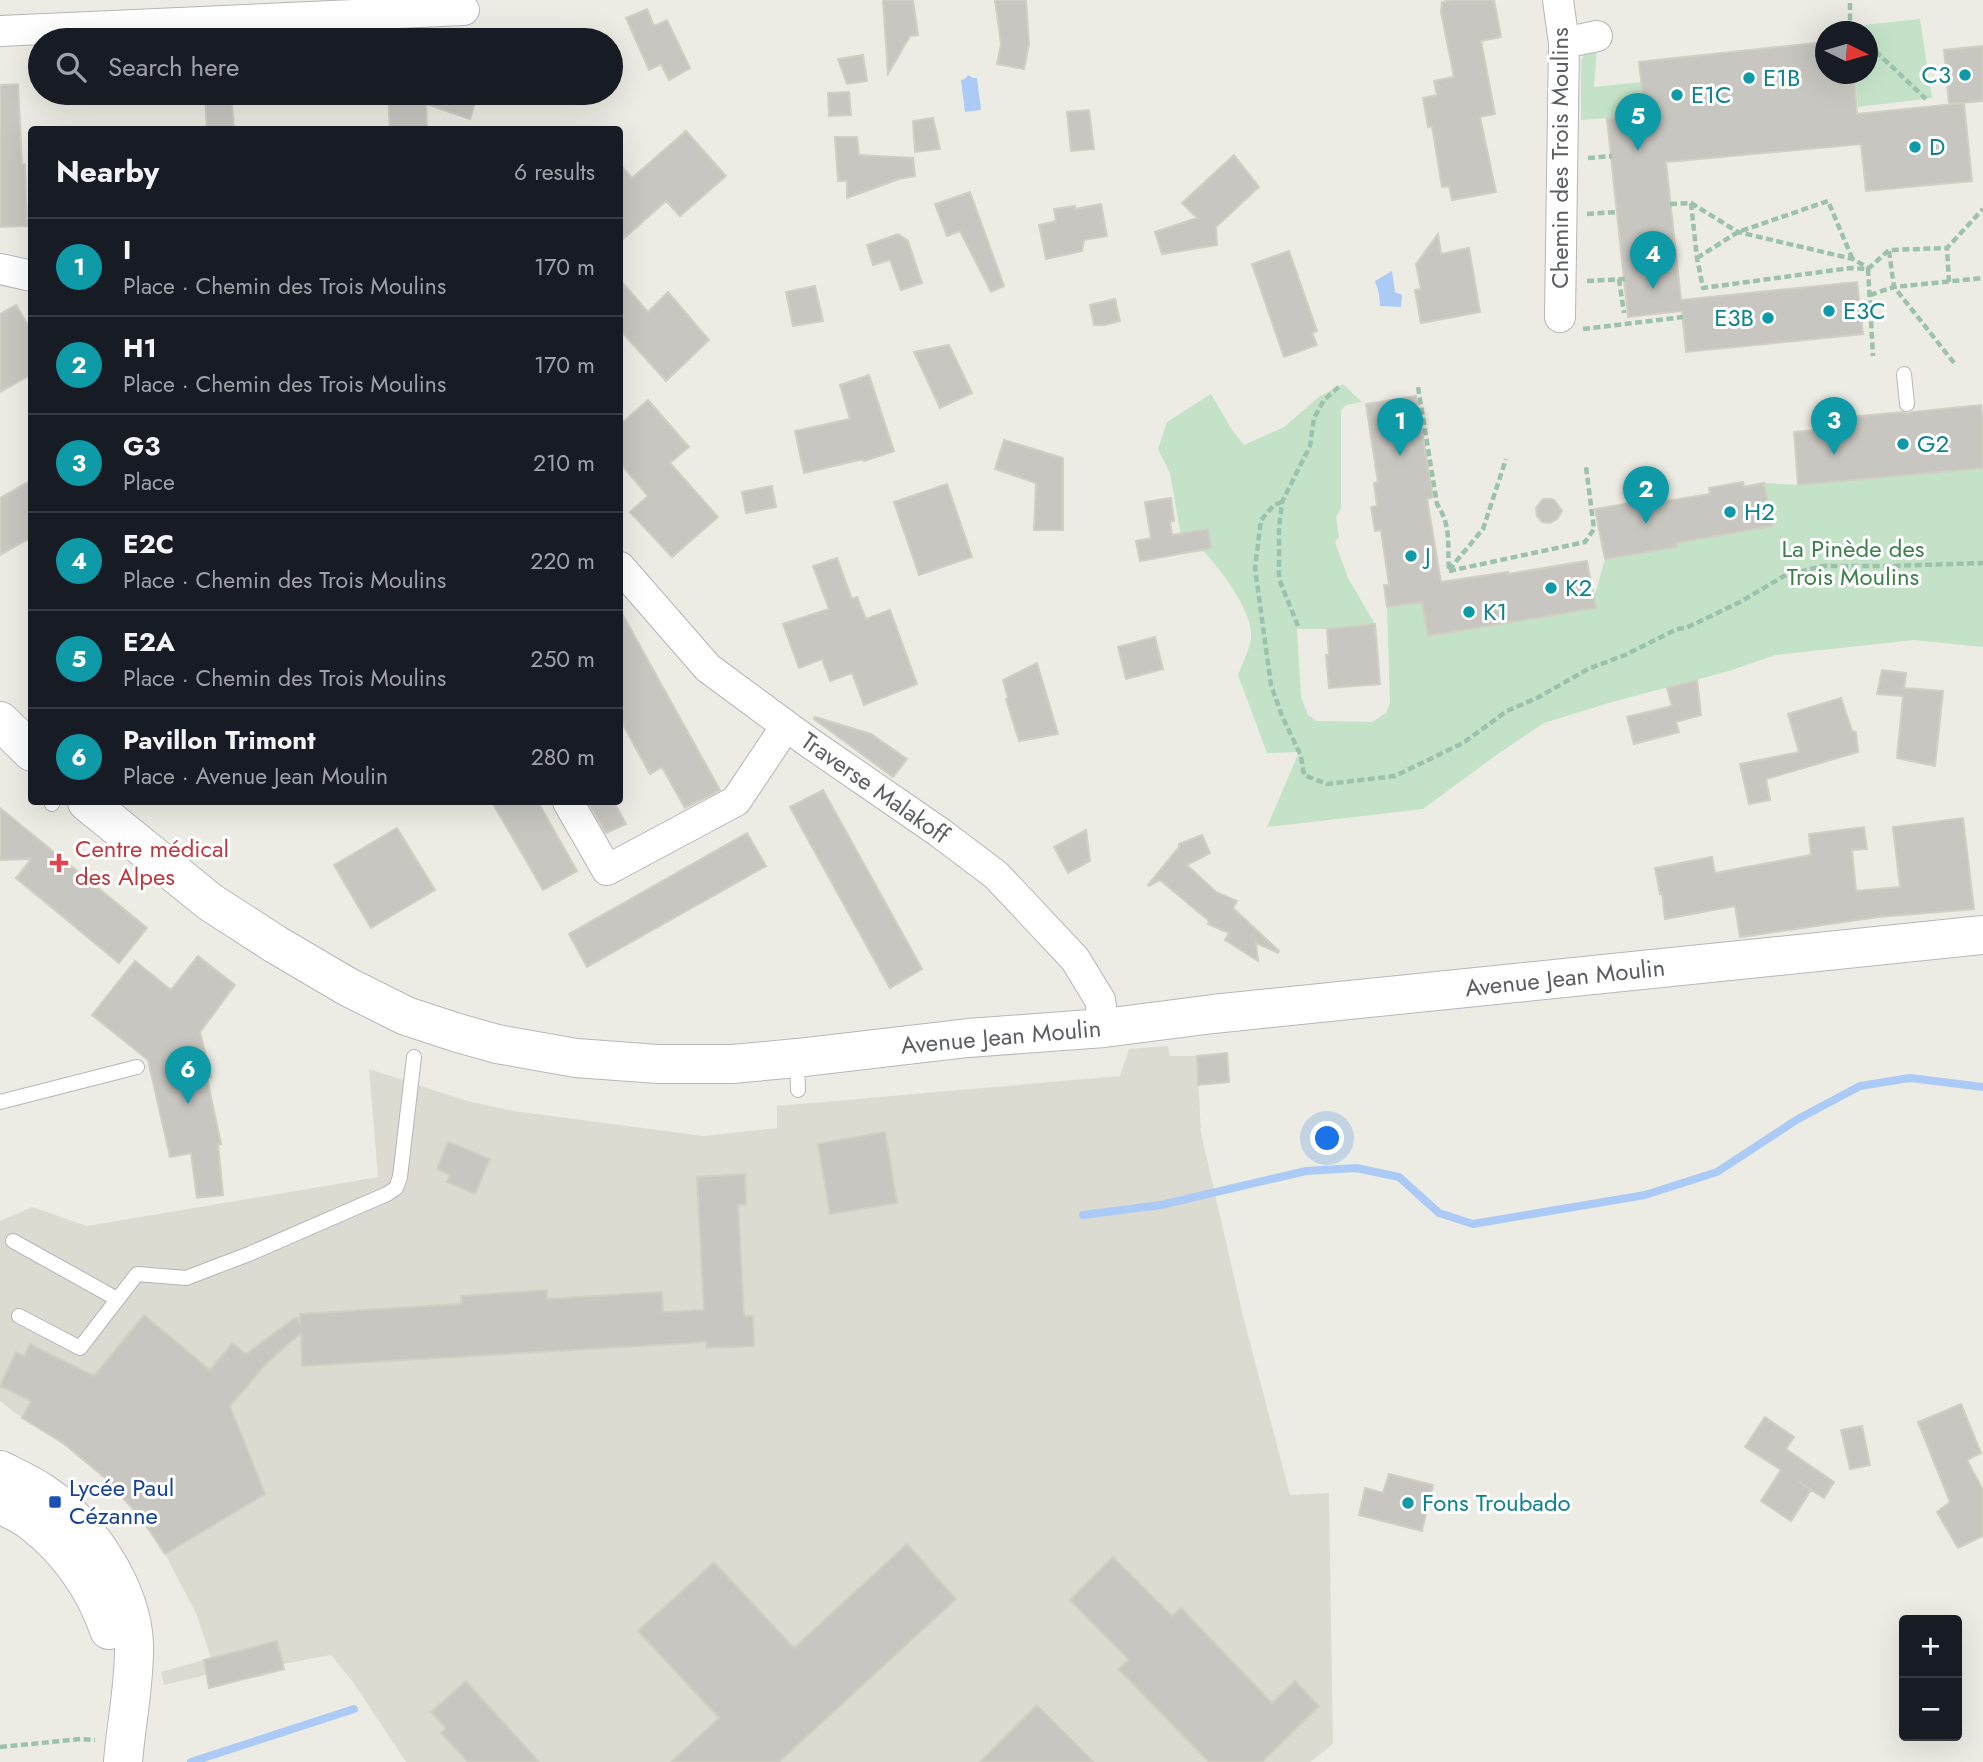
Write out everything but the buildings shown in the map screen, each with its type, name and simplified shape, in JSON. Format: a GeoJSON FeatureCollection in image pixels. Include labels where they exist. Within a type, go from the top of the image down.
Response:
{"type":"FeatureCollection","features":[{"type":"Feature","properties":{"kind":"main road"},"geometry":{"type":"LineString","coordinates":[[0,721],[28,748]]}},
{"type":"Feature","properties":{"kind":"main road","name":"Avenue Jean Moulin"},"geometry":{"type":"LineString","coordinates":[[68,805],[275,944],[348,987],[406,1016],[497,1044],[576,1058],[657,1064],[732,1063],[798,1074],[968,1038],[1104,1028],[1213,1014],[1983,935]]}},
{"type":"Feature","properties":{"kind":"main road"},"geometry":{"type":"LineString","coordinates":[[0,1470],[42,1492],[55,1502],[86,1533],[108,1561],[131,1618],[134,1645],[123,1752]]}},
{"type":"Feature","properties":{"kind":"main road"},"geometry":{"type":"LineString","coordinates":[[0,1504],[16,1520],[65,1552],[92,1589],[108,1626],[117,1659],[123,1752]]}},
{"type":"Feature","properties":{"kind":"street","name":"Chemin des Trois Moulins"},"geometry":{"type":"LineString","coordinates":[[1558,0],[1564,43],[1566,324]]}},
{"type":"Feature","properties":{"kind":"street"},"geometry":{"type":"LineString","coordinates":[[66,28],[464,10]]}},
{"type":"Feature","properties":{"kind":"street"},"geometry":{"type":"LineString","coordinates":[[0,31],[28,30]]}},
{"type":"Feature","properties":{"kind":"street"},"geometry":{"type":"LineString","coordinates":[[1564,43],[1597,36]]}},
{"type":"Feature","properties":{"kind":"street","name":"Traverse Malakoff"},"geometry":{"type":"LineString","coordinates":[[623,570],[708,668],[996,875],[1075,959],[1100,1000],[1104,1028]]}},
{"type":"Feature","properties":{"kind":"street"},"geometry":{"type":"LineString","coordinates":[[570,805],[607,870],[736,801],[786,726]]}},
{"type":"Feature","properties":{"kind":"lane"},"geometry":{"type":"LineString","coordinates":[[1904,373],[1907,404]]}},
{"type":"Feature","properties":{"kind":"lane"},"geometry":{"type":"LineString","coordinates":[[19,1316],[80,1348],[137,1274],[186,1278],[249,1254],[387,1194],[396,1188],[400,1177],[414,1057]]}},
{"type":"Feature","properties":{"kind":"lane"},"geometry":{"type":"LineString","coordinates":[[0,1102],[137,1067]]}},
{"type":"Feature","properties":{"kind":"lane"},"geometry":{"type":"LineString","coordinates":[[13,1241],[117,1299]]}},
{"type":"Feature","properties":{"kind":"path"},"geometry":{"type":"LineString","coordinates":[[1850,2],[1850,21]]}},
{"type":"Feature","properties":{"kind":"path"},"geometry":{"type":"LineString","coordinates":[[1878,54],[1926,100]]}},
{"type":"Feature","properties":{"kind":"path"},"geometry":{"type":"LineString","coordinates":[[1578,159],[1612,156]]}},
{"type":"Feature","properties":{"kind":"path"},"geometry":{"type":"LineString","coordinates":[[1697,258],[1738,232],[1828,201],[1853,259]]}},
{"type":"Feature","properties":{"kind":"path"},"geometry":{"type":"LineString","coordinates":[[1691,203],[1703,289],[1850,268],[1868,269],[1889,250],[1947,248],[1983,209]]}},
{"type":"Feature","properties":{"kind":"path"},"geometry":{"type":"LineString","coordinates":[[1670,204],[1691,203],[1738,232],[1853,259],[1868,269]]}},
{"type":"Feature","properties":{"kind":"path"},"geometry":{"type":"LineString","coordinates":[[1579,215],[1617,212]]}},
{"type":"Feature","properties":{"kind":"path"},"geometry":{"type":"LineString","coordinates":[[1947,248],[1950,282]]}},
{"type":"Feature","properties":{"kind":"path"},"geometry":{"type":"LineString","coordinates":[[1889,250],[1894,287],[1955,364]]}},
{"type":"Feature","properties":{"kind":"path"},"geometry":{"type":"LineString","coordinates":[[1868,269],[1873,356]]}},
{"type":"Feature","properties":{"kind":"path"},"geometry":{"type":"LineString","coordinates":[[1870,295],[1894,287],[1983,278]]}},
{"type":"Feature","properties":{"kind":"path"},"geometry":{"type":"LineString","coordinates":[[1580,281],[1622,279],[1624,313]]}},
{"type":"Feature","properties":{"kind":"path"},"geometry":{"type":"LineString","coordinates":[[1566,324],[1683,317]]}},
{"type":"Feature","properties":{"kind":"path"},"geometry":{"type":"LineString","coordinates":[[1298,626],[1279,579],[1282,502],[1310,446],[1314,418],[1324,400],[1339,386]]}},
{"type":"Feature","properties":{"kind":"path"},"geometry":{"type":"LineString","coordinates":[[1418,387],[1437,504],[1445,516],[1449,533],[1449,571]]}},
{"type":"Feature","properties":{"kind":"path"},"geometry":{"type":"LineString","coordinates":[[1449,571],[1483,529],[1506,458]]}},
{"type":"Feature","properties":{"kind":"path"},"geometry":{"type":"LineString","coordinates":[[1449,571],[1585,542],[1594,529],[1586,467]]}},
{"type":"Feature","properties":{"kind":"path"},"geometry":{"type":"LineString","coordinates":[[1282,502],[1274,505],[1261,520],[1255,568],[1271,685],[1301,756],[1304,775],[1326,784],[1395,776],[1463,743],[1507,711],[1537,698],[1588,669],[1625,655],[1677,629],[1686,628],[1740,602],[1784,576],[1822,566],[1983,563]]}},
{"type":"Feature","properties":{"kind":"path"},"geometry":{"type":"LineString","coordinates":[[0,1746],[81,1739]]}},
{"type":"Feature","properties":{"kind":"shaded area"},"geometry":{"type":"Polygon","coordinates":[[[1168,1046],[1170,1056],[1197,1056],[1201,1133],[1243,1316],[1290,1495],[1329,1493],[1333,1744],[1310,1762],[406,1762],[353,1682],[331,1655],[283,1664],[284,1669],[209,1688],[206,1675],[164,1685],[161,1672],[211,1658],[196,1613],[165,1554],[141,1518],[105,1478],[81,1456],[0,1401],[0,1221],[32,1207],[87,1226],[378,1177],[369,1069],[467,1101],[513,1111],[704,1136],[777,1128],[777,1106],[1120,1076],[1129,1049],[1168,1046]]]}},
{"type":"Feature","properties":{"kind":"green space"},"geometry":{"type":"Polygon","coordinates":[[[1920,19],[1932,98],[1858,107],[1856,84],[1878,84],[1878,23],[1920,19]]]}},
{"type":"Feature","properties":{"kind":"green space"},"geometry":{"type":"Polygon","coordinates":[[[1597,48],[1594,87],[1641,82],[1645,115],[1581,120],[1581,62],[1584,54],[1597,48]]]}},
{"type":"Feature","properties":{"kind":"green space","name":"La Pinède des Trois Moulins"},"geometry":{"type":"Polygon","coordinates":[[[1343,384],[1362,402],[1346,405],[1341,410],[1341,508],[1336,517],[1339,537],[1335,542],[1348,578],[1375,624],[1297,629],[1301,697],[1308,715],[1317,721],[1372,722],[1386,713],[1390,703],[1387,607],[1422,602],[1429,636],[1595,608],[1594,598],[1605,559],[1772,526],[1764,483],[1798,485],[1983,468],[1983,647],[1914,640],[1775,655],[1729,671],[1544,723],[1423,809],[1267,827],[1299,752],[1267,753],[1238,675],[1251,638],[1247,616],[1226,579],[1203,551],[1191,553],[1182,542],[1170,473],[1158,449],[1167,422],[1211,394],[1244,445],[1284,427],[1320,396],[1343,384]]]}},
{"type":"Feature","properties":{"kind":"water"},"geometry":{"type":"Polygon","coordinates":[[[968,75],[977,78],[981,110],[965,112],[961,80],[968,75]]]}},
{"type":"Feature","properties":{"kind":"water"},"geometry":{"type":"Polygon","coordinates":[[[1392,271],[1395,292],[1402,295],[1401,307],[1380,306],[1375,281],[1392,271]]]}},
{"type":"Feature","properties":{"kind":"waterway"},"geometry":{"type":"LineString","coordinates":[[1083,1215],[1161,1205],[1306,1171],[1356,1168],[1399,1177],[1439,1213],[1473,1224],[1645,1195],[1717,1172],[1798,1119],[1860,1086],[1910,1078],[1983,1087]]}},
{"type":"Feature","properties":{"kind":"waterway"},"geometry":{"type":"LineString","coordinates":[[191,1762],[354,1709]]}},
{"type":"Feature","properties":{"kind":"place","name":"C3"},"geometry":{"type":"Point","coordinates":[1965,75]}},
{"type":"Feature","properties":{"kind":"place","name":"E1B"},"geometry":{"type":"Point","coordinates":[1749,78]}},
{"type":"Feature","properties":{"kind":"place","name":"E1C"},"geometry":{"type":"Point","coordinates":[1677,95]}},
{"type":"Feature","properties":{"kind":"place","name":"D"},"geometry":{"type":"Point","coordinates":[1915,147]}},
{"type":"Feature","properties":{"kind":"place","name":"E2A"},"geometry":{"type":"Point","coordinates":[1638,151]}},
{"type":"Feature","properties":{"kind":"place","name":"E2C"},"geometry":{"type":"Point","coordinates":[1653,289]}},
{"type":"Feature","properties":{"kind":"place","name":"E3C"},"geometry":{"type":"Point","coordinates":[1829,311]}},
{"type":"Feature","properties":{"kind":"place","name":"E3B"},"geometry":{"type":"Point","coordinates":[1768,318]}},
{"type":"Feature","properties":{"kind":"place","name":"G2"},"geometry":{"type":"Point","coordinates":[1903,444]}},
{"type":"Feature","properties":{"kind":"place","name":"G3"},"geometry":{"type":"Point","coordinates":[1834,455]}},
{"type":"Feature","properties":{"kind":"place","name":"I"},"geometry":{"type":"Point","coordinates":[1400,456]}},
{"type":"Feature","properties":{"kind":"place","name":"H2"},"geometry":{"type":"Point","coordinates":[1730,512]}},
{"type":"Feature","properties":{"kind":"place","name":"H1"},"geometry":{"type":"Point","coordinates":[1646,524]}},
{"type":"Feature","properties":{"kind":"place","name":"J"},"geometry":{"type":"Point","coordinates":[1411,556]}},
{"type":"Feature","properties":{"kind":"place","name":"K2"},"geometry":{"type":"Point","coordinates":[1551,588]}},
{"type":"Feature","properties":{"kind":"place","name":"K1"},"geometry":{"type":"Point","coordinates":[1469,612]}},
{"type":"Feature","properties":{"kind":"place","name":"Centre médical des Alpes"},"geometry":{"type":"Point","coordinates":[59,863]}},
{"type":"Feature","properties":{"kind":"place","name":"Pavillon Trimont"},"geometry":{"type":"Point","coordinates":[188,1104]}},
{"type":"Feature","properties":{"kind":"place","name":"Lycée Paul Cézanne"},"geometry":{"type":"Point","coordinates":[55,1502]}},
{"type":"Feature","properties":{"kind":"place","name":"Fons Troubado"},"geometry":{"type":"Point","coordinates":[1408,1503]}}]}
